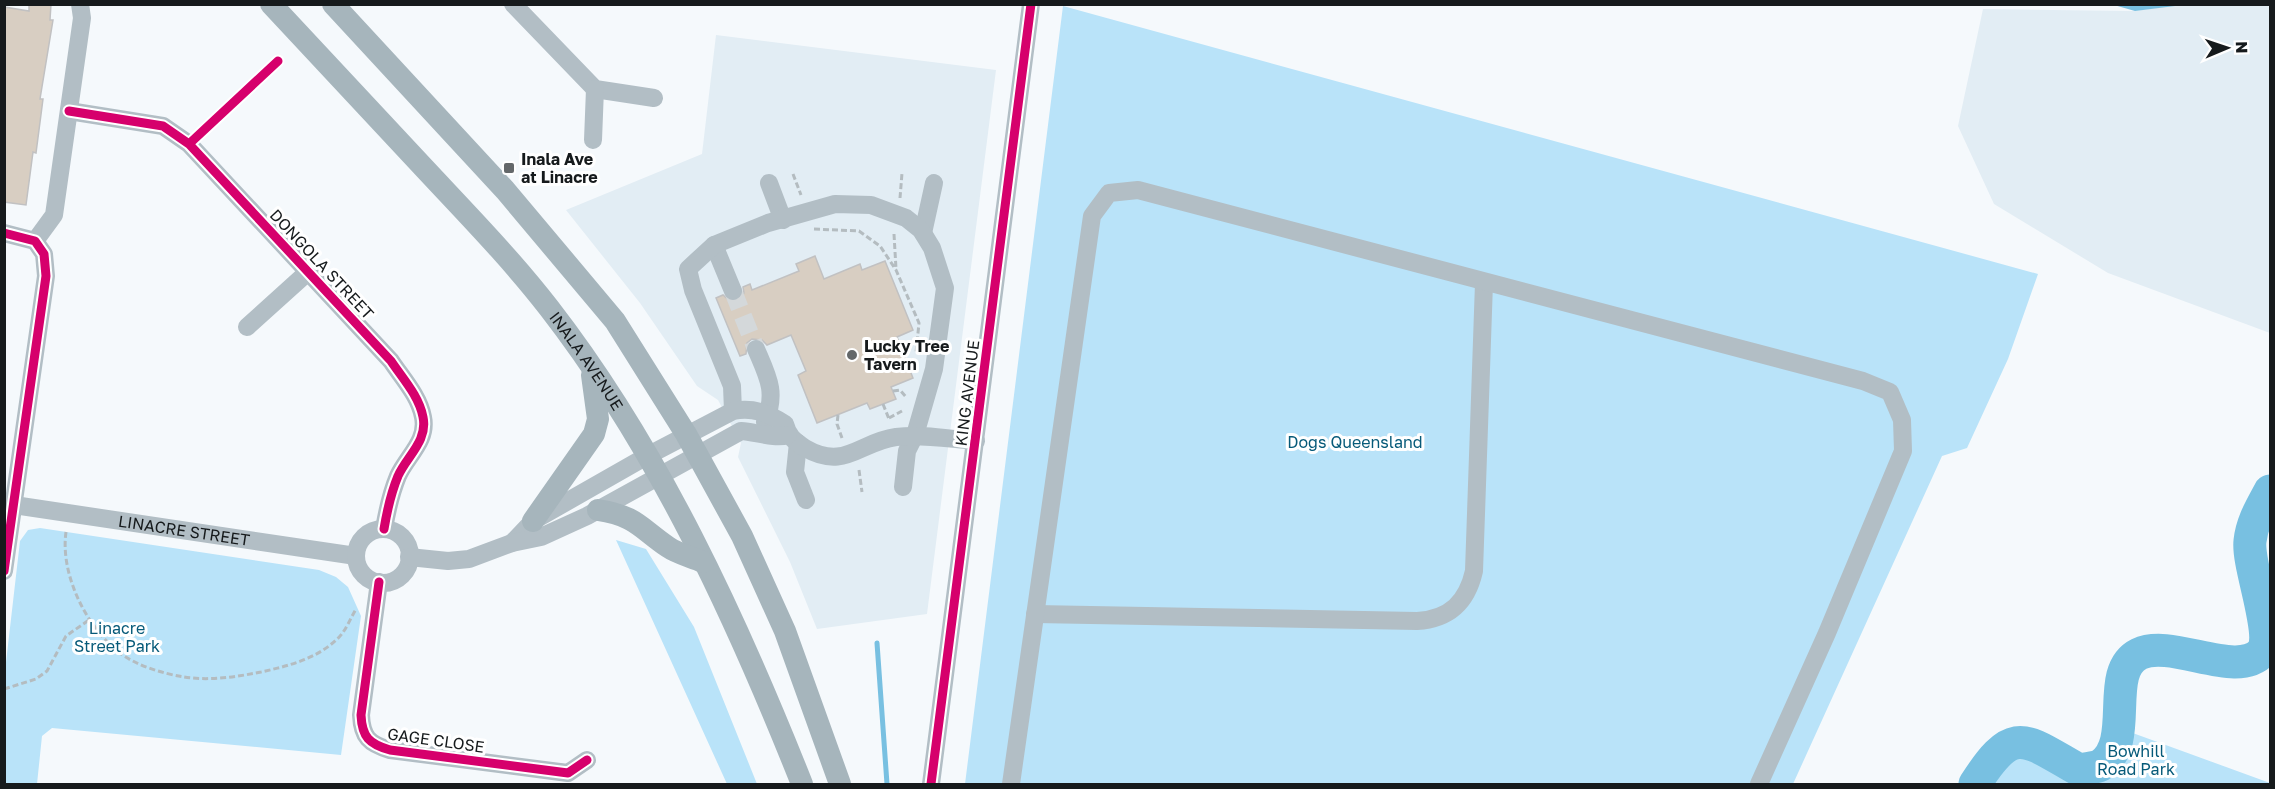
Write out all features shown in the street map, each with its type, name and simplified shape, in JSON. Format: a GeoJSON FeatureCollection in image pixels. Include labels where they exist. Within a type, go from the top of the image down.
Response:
{"type":"FeatureCollection","features":[{"type":"Feature","properties":{"kind":"main road","name":"INALA AVENUE"},"geometry":{"type":"LineString","coordinates":[[271,4],[477,224],[549,308],[592,369],[659,476],[703,562],[771,707],[802,784]]}},
{"type":"Feature","properties":{"kind":"main road"},"geometry":{"type":"LineString","coordinates":[[333,4],[505,190],[615,321],[686,434],[742,536],[785,631],[840,784]]}},
{"type":"Feature","properties":{"kind":"main road"},"geometry":{"type":"LineString","coordinates":[[537,529],[597,426],[592,369]]}},
{"type":"Feature","properties":{"kind":"main road"},"geometry":{"type":"LineString","coordinates":[[598,510],[626,516],[646,528],[669,548],[703,562]]}},
{"type":"Feature","properties":{"kind":"street"},"geometry":{"type":"LineString","coordinates":[[35,241],[54,215],[82,18],[80,4]]}},
{"type":"Feature","properties":{"kind":"street"},"geometry":{"type":"LineString","coordinates":[[513,4],[596,89],[654,98]]}},
{"type":"Feature","properties":{"kind":"street","name":"KING AVENUE"},"geometry":{"type":"LineString","coordinates":[[931,784],[1031,4]]}},
{"type":"Feature","properties":{"kind":"street"},"geometry":{"type":"LineString","coordinates":[[593,140],[596,89]]}},
{"type":"Feature","properties":{"kind":"street","name":"DONGOLA STREET"},"geometry":{"type":"LineString","coordinates":[[69,111],[163,126],[189,144],[391,361],[416,399],[424,419],[419,444],[399,474],[388,504],[384,529]]}},
{"type":"Feature","properties":{"kind":"street"},"geometry":{"type":"LineString","coordinates":[[769,183],[783,220]]}},
{"type":"Feature","properties":{"kind":"street"},"geometry":{"type":"LineString","coordinates":[[923,233],[934,183]]}},
{"type":"Feature","properties":{"kind":"street"},"geometry":{"type":"LineString","coordinates":[[1011,784],[1092,216],[1109,193],[1138,190],[1863,381],[1890,392],[1902,420],[1904,451],[1827,633],[1759,784]]}},
{"type":"Feature","properties":{"kind":"street"},"geometry":{"type":"LineString","coordinates":[[733,411],[732,386],[693,290],[688,269],[714,245],[768,223],[835,204],[871,205],[906,218],[923,233],[932,248],[945,288],[934,369],[915,435],[907,452],[903,487]]}},
{"type":"Feature","properties":{"kind":"street"},"geometry":{"type":"LineString","coordinates":[[4,233],[35,241],[44,254],[46,276],[4,571]]}},
{"type":"Feature","properties":{"kind":"street"},"geometry":{"type":"LineString","coordinates":[[714,245],[732,291]]}},
{"type":"Feature","properties":{"kind":"street"},"geometry":{"type":"LineString","coordinates":[[247,327],[309,271]]}},
{"type":"Feature","properties":{"kind":"street"},"geometry":{"type":"LineString","coordinates":[[1035,614],[1417,621],[1443,615],[1470,591],[1474,571],[1484,283]]}},
{"type":"Feature","properties":{"kind":"street"},"geometry":{"type":"LineString","coordinates":[[756,349],[771,385],[769,413],[761,432]]}},
{"type":"Feature","properties":{"kind":"street"},"geometry":{"type":"LineString","coordinates":[[409,557],[448,561],[469,559],[512,543],[647,456],[686,434],[733,411],[745,408],[769,413],[785,424],[793,439],[795,472],[806,500]]}},
{"type":"Feature","properties":{"kind":"street"},"geometry":{"type":"LineString","coordinates":[[537,529],[598,510],[741,431],[761,432],[779,438],[793,439],[819,456],[837,458],[893,437],[915,435],[975,441]]}},
{"type":"Feature","properties":{"kind":"street","name":"LINACRE STREET"},"geometry":{"type":"LineString","coordinates":[[14,505],[356,556]]}},
{"type":"Feature","properties":{"kind":"street"},"geometry":{"type":"LineString","coordinates":[[384,529],[402,537],[407,544],[409,557],[401,574],[395,579],[379,582],[365,576],[357,563],[356,556],[360,541],[366,535],[384,529]]}},
{"type":"Feature","properties":{"kind":"street","name":"GAGE CLOSE"},"geometry":{"type":"LineString","coordinates":[[379,582],[361,715],[362,729],[366,739],[375,746],[390,750],[568,773],[587,760]]}},
{"type":"Feature","properties":{"kind":"path"},"geometry":{"type":"LineString","coordinates":[[793,174],[815,230],[847,229],[871,238],[896,270],[919,323],[915,357]]}},
{"type":"Feature","properties":{"kind":"path"},"geometry":{"type":"LineString","coordinates":[[894,232],[896,270]]}},
{"type":"Feature","properties":{"kind":"path"},"geometry":{"type":"LineString","coordinates":[[878,423],[889,419],[906,407],[904,392],[892,392]]}},
{"type":"Feature","properties":{"kind":"path"},"geometry":{"type":"LineString","coordinates":[[883,404],[889,419]]}},
{"type":"Feature","properties":{"kind":"path"},"geometry":{"type":"LineString","coordinates":[[838,415],[837,424],[842,439],[848,436]]}},
{"type":"Feature","properties":{"kind":"path"},"geometry":{"type":"LineString","coordinates":[[859,466],[862,492]]}},
{"type":"Feature","properties":{"kind":"path"},"geometry":{"type":"LineString","coordinates":[[66,528],[67,564],[78,599],[89,620],[120,653],[154,669],[182,677],[205,679],[282,667],[316,655],[338,639],[357,608]]}},
{"type":"Feature","properties":{"kind":"path"},"geometry":{"type":"LineString","coordinates":[[4,689],[36,679],[47,671],[66,636],[89,620]]}},
{"type":"Feature","properties":{"kind":"shaded area"},"geometry":{"type":"Polygon","coordinates":[[[2114,4],[2183,5],[2135,11],[2114,4]]]}},
{"type":"Feature","properties":{"kind":"shaded area"},"geometry":{"type":"Polygon","coordinates":[[[2183,4],[2270,5],[2270,333],[2108,273],[1994,204],[1958,126],[1983,9],[2135,11],[2183,4]]]}},
{"type":"Feature","properties":{"kind":"shaded area"},"geometry":{"type":"Polygon","coordinates":[[[716,35],[996,70],[927,614],[817,629],[790,562],[738,457],[741,443],[718,400],[697,386],[640,303],[566,210],[702,154],[716,35]]]}},
{"type":"Feature","properties":{"kind":"green space","name":"Dogs Queensland"},"geometry":{"type":"Polygon","coordinates":[[[1063,6],[2038,274],[2008,359],[1967,448],[1942,456],[1793,784],[965,784],[1063,6]]]}},
{"type":"Feature","properties":{"kind":"green space","name":"Linacre Street Park"},"geometry":{"type":"Polygon","coordinates":[[[40,528],[319,570],[336,577],[348,587],[361,616],[341,755],[52,728],[42,736],[37,784],[5,784],[5,671],[20,541],[28,530],[40,528]]]}},
{"type":"Feature","properties":{"kind":"green space"},"geometry":{"type":"Polygon","coordinates":[[[616,540],[646,549],[694,627],[757,784],[727,784],[616,540]]]}},
{"type":"Feature","properties":{"kind":"green space","name":"Bowhill Road Park"},"geometry":{"type":"Polygon","coordinates":[[[2119,728],[2270,784],[1975,784],[2000,752],[2021,742],[2045,751],[2079,770],[2089,768],[2107,757],[2119,728]]]}},
{"type":"Feature","properties":{"kind":"building"},"geometry":{"type":"Polygon","coordinates":[[[29,4],[51,4],[50,20],[53,20],[40,99],[43,99],[36,153],[33,152],[26,205],[4,202],[4,7],[29,11],[29,4]]]}},
{"type":"Feature","properties":{"kind":"building","name":"Lucky Tree Tavern"},"geometry":{"type":"Polygon","coordinates":[[[815,256],[824,279],[860,264],[862,270],[885,261],[913,330],[897,337],[913,378],[891,387],[896,399],[870,409],[867,403],[817,423],[798,375],[806,371],[791,335],[767,345],[762,340],[752,339],[747,343],[746,354],[740,356],[716,298],[723,295],[731,302],[738,301],[744,293],[743,287],[750,284],[752,290],[799,271],[796,264],[815,256]]]}},
{"type":"Feature","properties":{"kind":"waterway"},"geometry":{"type":"LineString","coordinates":[[1975,784],[2000,752],[2021,742],[2045,751],[2079,770],[2101,765],[2111,754],[2117,740],[2123,676],[2128,663],[2139,654],[2153,650],[2169,651],[2237,662],[2251,659],[2262,652],[2265,630],[2252,566],[2250,541],[2255,521],[2270,491]]}},
{"type":"Feature","properties":{"kind":"waterway"},"geometry":{"type":"LineString","coordinates":[[877,643],[887,784]]}},
{"type":"Feature","properties":{"kind":"tunnel"},"geometry":{"type":"LineString","coordinates":[[733,291],[756,349]]}},
{"type":"Feature","properties":{"kind":"cycle path"},"geometry":{"type":"LineString","coordinates":[[931,784],[1031,4]]}},
{"type":"Feature","properties":{"kind":"cycle path"},"geometry":{"type":"LineString","coordinates":[[189,144],[278,61]]}},
{"type":"Feature","properties":{"kind":"cycle path"},"geometry":{"type":"LineString","coordinates":[[69,111],[163,126],[189,144],[391,361],[418,402],[424,426],[420,441],[396,482],[389,502],[384,529]]}},
{"type":"Feature","properties":{"kind":"cycle path"},"geometry":{"type":"LineString","coordinates":[[4,233],[35,241],[44,254],[46,276],[4,571]]}},
{"type":"Feature","properties":{"kind":"cycle path"},"geometry":{"type":"LineString","coordinates":[[379,582],[361,715],[365,734],[372,742],[390,750],[568,773],[587,760]]}},
{"type":"Feature","properties":{"kind":"place","name":"Inala Ave at Linacre"},"geometry":{"type":"Point","coordinates":[509,168]}},
{"type":"Feature","properties":{"kind":"place","name":"Lucky Tree Tavern"},"geometry":{"type":"Point","coordinates":[852,355]}}]}
